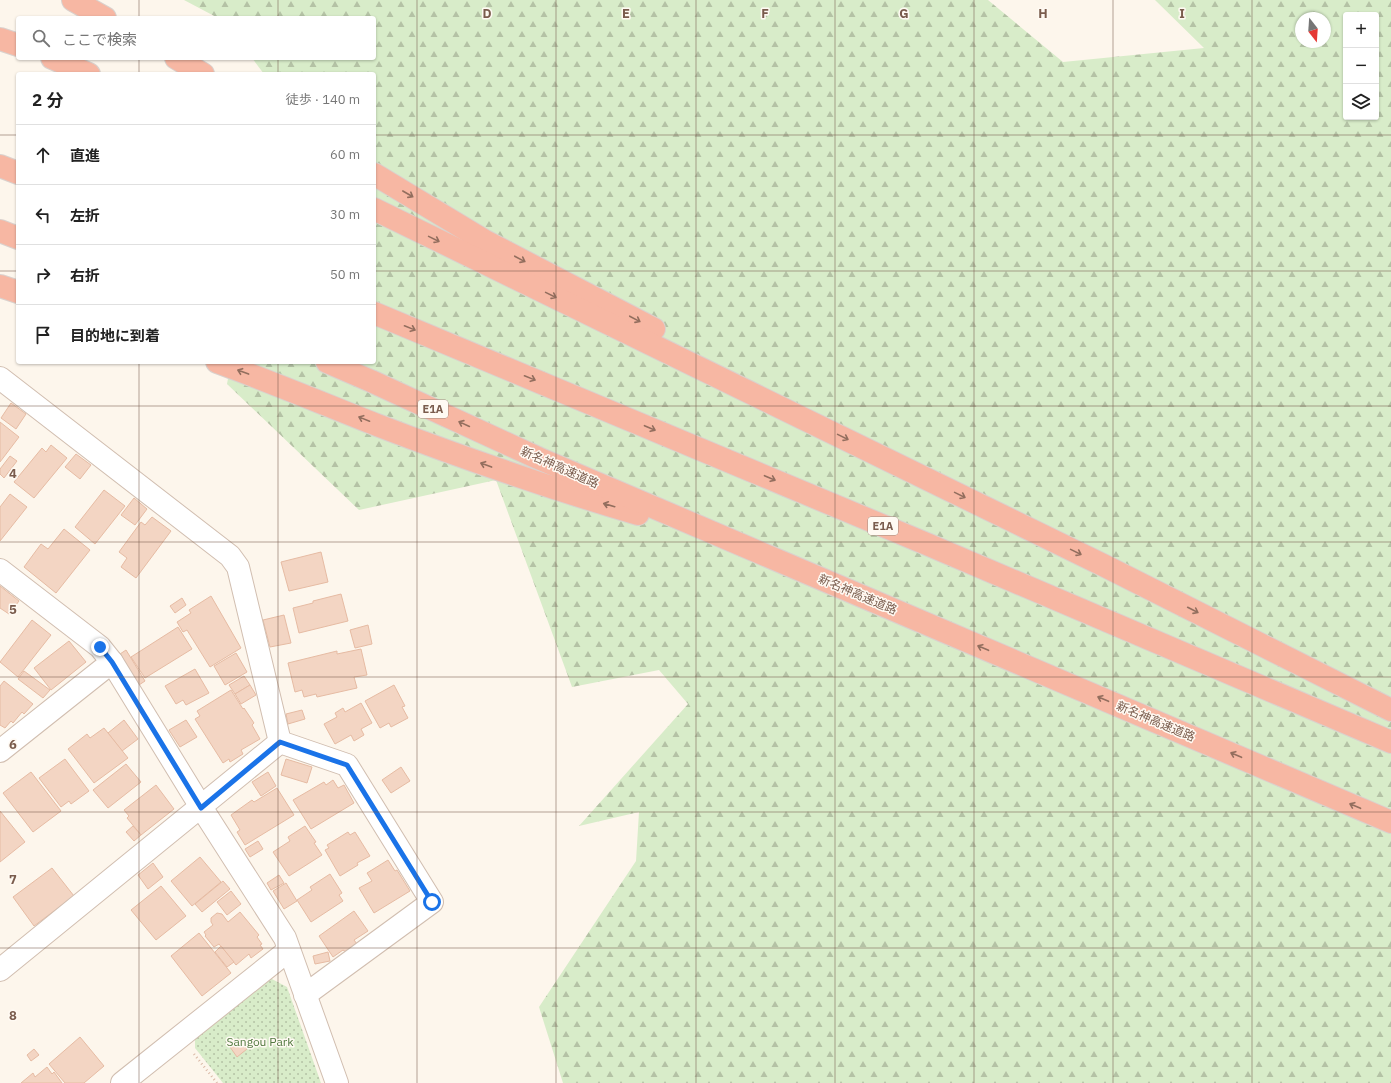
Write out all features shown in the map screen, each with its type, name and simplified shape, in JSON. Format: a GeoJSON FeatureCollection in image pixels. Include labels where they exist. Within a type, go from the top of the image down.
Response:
{"type":"FeatureCollection","features":[{"type":"Feature","properties":{"kind":"highway"},"geometry":{"type":"LineString","coordinates":[[73,0],[101,16]]}},
{"type":"Feature","properties":{"kind":"highway"},"geometry":{"type":"LineString","coordinates":[[0,39],[16,44]]}},
{"type":"Feature","properties":{"kind":"highway"},"geometry":{"type":"LineString","coordinates":[[57,60],[85,72]]}},
{"type":"Feature","properties":{"kind":"highway"},"geometry":{"type":"LineString","coordinates":[[179,60],[200,72]]}},
{"type":"Feature","properties":{"kind":"highway"},"geometry":{"type":"LineString","coordinates":[[0,166],[16,172]]}},
{"type":"Feature","properties":{"kind":"highway"},"geometry":{"type":"LineString","coordinates":[[376,175],[485,241],[658,331],[808,420]]}},
{"type":"Feature","properties":{"kind":"highway"},"geometry":{"type":"LineString","coordinates":[[376,210],[1105,566],[1391,710]]}},
{"type":"Feature","properties":{"kind":"highway"},"geometry":{"type":"LineString","coordinates":[[0,231],[16,237]]}},
{"type":"Feature","properties":{"kind":"highway","name":"E1A"},"geometry":{"type":"LineString","coordinates":[[376,315],[598,405],[1093,614],[1391,742]]}},
{"type":"Feature","properties":{"kind":"highway"},"geometry":{"type":"LineString","coordinates":[[221,364],[279,385],[378,425],[489,466],[591,500],[728,539]]}},
{"type":"Feature","properties":{"kind":"highway","name":"新名神高速道路"},"geometry":{"type":"LineString","coordinates":[[332,364],[538,458],[1391,822]]}},
{"type":"Feature","properties":{"kind":"street"},"geometry":{"type":"LineString","coordinates":[[0,378],[230,556],[238,567],[280,742]]}},
{"type":"Feature","properties":{"kind":"street"},"geometry":{"type":"LineString","coordinates":[[0,570],[100,647],[112,662],[201,808],[285,938],[337,1083]]}},
{"type":"Feature","properties":{"kind":"street"},"geometry":{"type":"LineString","coordinates":[[0,751],[112,662]]}},
{"type":"Feature","properties":{"kind":"street"},"geometry":{"type":"LineString","coordinates":[[0,970],[201,808],[280,742]]}},
{"type":"Feature","properties":{"kind":"street"},"geometry":{"type":"LineString","coordinates":[[280,742],[347,765],[432,902],[305,996]]}},
{"type":"Feature","properties":{"kind":"street"},"geometry":{"type":"LineString","coordinates":[[122,1083],[289,950]]}},
{"type":"Feature","properties":{"kind":"path"},"geometry":{"type":"LineString","coordinates":[[180,1036],[217,1083]]}},
{"type":"Feature","properties":{"kind":"green space"},"geometry":{"type":"Polygon","coordinates":[[[184,0],[988,0],[1063,62],[1204,48],[1155,0],[1391,0],[1391,1083],[563,1083],[539,1007],[636,861],[639,812],[579,826],[688,704],[659,670],[572,687],[496,480],[359,510],[227,384],[231,364],[376,364],[376,72],[262,72],[254,60],[376,60],[376,16],[214,16],[184,0]]]}},
{"type":"Feature","properties":{"kind":"green space","name":"Sangou Park"},"geometry":{"type":"Polygon","coordinates":[[[270,978],[287,987],[321,1083],[223,1083],[195,1048],[195,1039],[270,978]]]}},
{"type":"Feature","properties":{"kind":"building"},"geometry":{"type":"Polygon","coordinates":[[[11,403],[26,414],[16,429],[1,418],[11,403]]]}},
{"type":"Feature","properties":{"kind":"building"},"geometry":{"type":"Polygon","coordinates":[[[0,422],[19,437],[0,462],[0,422]]]}},
{"type":"Feature","properties":{"kind":"building"},"geometry":{"type":"Polygon","coordinates":[[[51,445],[67,458],[34,498],[14,482],[42,448],[46,452],[51,445]]]}},
{"type":"Feature","properties":{"kind":"building"},"geometry":{"type":"Polygon","coordinates":[[[76,454],[91,465],[80,479],[65,467],[76,454]]]}},
{"type":"Feature","properties":{"kind":"building"},"geometry":{"type":"Polygon","coordinates":[[[10,456],[17,461],[4,478],[0,474],[0,469],[10,456]]]}},
{"type":"Feature","properties":{"kind":"building"},"geometry":{"type":"Polygon","coordinates":[[[104,490],[125,506],[95,544],[75,527],[104,490]]]}},
{"type":"Feature","properties":{"kind":"building"},"geometry":{"type":"Polygon","coordinates":[[[10,494],[27,507],[0,541],[0,507],[10,494]]]}},
{"type":"Feature","properties":{"kind":"building"},"geometry":{"type":"Polygon","coordinates":[[[134,498],[147,509],[135,525],[121,515],[134,498]]]}},
{"type":"Feature","properties":{"kind":"building"},"geometry":{"type":"Polygon","coordinates":[[[152,517],[171,531],[136,578],[121,567],[127,558],[119,552],[141,522],[145,525],[152,517]]]}},
{"type":"Feature","properties":{"kind":"building"},"geometry":{"type":"Polygon","coordinates":[[[64,529],[90,550],[56,593],[24,567],[41,544],[48,549],[64,529]]]}},
{"type":"Feature","properties":{"kind":"building"},"geometry":{"type":"Polygon","coordinates":[[[321,552],[328,582],[289,591],[281,562],[321,552]]]}},
{"type":"Feature","properties":{"kind":"building"},"geometry":{"type":"Polygon","coordinates":[[[0,586],[19,601],[9,614],[0,608],[0,586]]]}},
{"type":"Feature","properties":{"kind":"building"},"geometry":{"type":"Polygon","coordinates":[[[341,594],[348,621],[299,633],[293,608],[341,594]]]}},
{"type":"Feature","properties":{"kind":"building"},"geometry":{"type":"Polygon","coordinates":[[[211,596],[241,648],[210,667],[187,630],[183,632],[177,622],[191,613],[189,610],[211,596]]]}},
{"type":"Feature","properties":{"kind":"building"},"geometry":{"type":"Polygon","coordinates":[[[182,598],[186,605],[175,613],[170,606],[182,598]]]}},
{"type":"Feature","properties":{"kind":"building"},"geometry":{"type":"Polygon","coordinates":[[[284,615],[291,643],[270,647],[263,620],[284,615]]]}},
{"type":"Feature","properties":{"kind":"building"},"geometry":{"type":"Polygon","coordinates":[[[32,620],[51,635],[18,677],[0,662],[32,620]]]}},
{"type":"Feature","properties":{"kind":"building"},"geometry":{"type":"Polygon","coordinates":[[[368,625],[372,644],[355,648],[350,630],[368,625]]]}},
{"type":"Feature","properties":{"kind":"building"},"geometry":{"type":"Polygon","coordinates":[[[178,627],[192,649],[145,678],[131,657],[178,627]]]}},
{"type":"Feature","properties":{"kind":"building"},"geometry":{"type":"Polygon","coordinates":[[[69,641],[86,662],[51,690],[34,668],[69,641]]]}},
{"type":"Feature","properties":{"kind":"building"},"geometry":{"type":"Polygon","coordinates":[[[361,649],[367,675],[354,677],[357,688],[317,697],[316,694],[304,697],[302,690],[295,692],[288,663],[337,651],[337,654],[361,649]]]}},
{"type":"Feature","properties":{"kind":"building"},"geometry":{"type":"Polygon","coordinates":[[[126,650],[145,681],[139,685],[120,654],[126,650]]]}},
{"type":"Feature","properties":{"kind":"building"},"geometry":{"type":"Polygon","coordinates":[[[236,653],[247,672],[225,685],[214,666],[236,653]]]}},
{"type":"Feature","properties":{"kind":"building"},"geometry":{"type":"Polygon","coordinates":[[[195,669],[209,693],[186,705],[183,700],[176,704],[165,686],[195,669]]]}},
{"type":"Feature","properties":{"kind":"building"},"geometry":{"type":"Polygon","coordinates":[[[24,671],[50,690],[43,698],[18,679],[24,671]]]}},
{"type":"Feature","properties":{"kind":"building"},"geometry":{"type":"Polygon","coordinates":[[[244,676],[250,685],[235,694],[229,685],[244,676]]]}},
{"type":"Feature","properties":{"kind":"building"},"geometry":{"type":"Polygon","coordinates":[[[4,681],[33,704],[24,714],[22,712],[13,723],[11,721],[5,728],[0,725],[0,686],[4,681]]]}},
{"type":"Feature","properties":{"kind":"building"},"geometry":{"type":"Polygon","coordinates":[[[250,685],[256,695],[241,704],[235,694],[250,685]]]}},
{"type":"Feature","properties":{"kind":"building"},"geometry":{"type":"Polygon","coordinates":[[[394,685],[405,706],[402,707],[408,718],[391,727],[389,723],[380,728],[365,701],[394,685]]]}},
{"type":"Feature","properties":{"kind":"building"},"geometry":{"type":"Polygon","coordinates":[[[231,690],[254,723],[252,725],[260,739],[241,750],[243,754],[230,762],[229,759],[223,763],[195,719],[200,716],[197,711],[231,690]]]}},
{"type":"Feature","properties":{"kind":"building"},"geometry":{"type":"Polygon","coordinates":[[[361,703],[372,723],[361,729],[364,735],[354,741],[351,735],[335,744],[324,724],[337,717],[335,713],[343,708],[345,712],[361,703]]]}},
{"type":"Feature","properties":{"kind":"building"},"geometry":{"type":"Polygon","coordinates":[[[302,710],[305,719],[288,724],[286,714],[302,710]]]}},
{"type":"Feature","properties":{"kind":"building"},"geometry":{"type":"Polygon","coordinates":[[[124,720],[138,739],[122,751],[108,733],[124,720]]]}},
{"type":"Feature","properties":{"kind":"building"},"geometry":{"type":"Polygon","coordinates":[[[186,720],[197,737],[180,747],[169,730],[186,720]]]}},
{"type":"Feature","properties":{"kind":"building"},"geometry":{"type":"Polygon","coordinates":[[[104,728],[128,758],[94,783],[68,749],[87,734],[90,738],[104,728]]]}},
{"type":"Feature","properties":{"kind":"building"},"geometry":{"type":"Polygon","coordinates":[[[65,759],[89,791],[71,804],[69,801],[61,807],[39,778],[65,759]]]}},
{"type":"Feature","properties":{"kind":"building"},"geometry":{"type":"Polygon","coordinates":[[[286,759],[312,767],[307,783],[281,775],[286,759]]]}},
{"type":"Feature","properties":{"kind":"building"},"geometry":{"type":"Polygon","coordinates":[[[126,764],[141,782],[108,808],[93,790],[126,764]]]}},
{"type":"Feature","properties":{"kind":"building"},"geometry":{"type":"Polygon","coordinates":[[[401,767],[410,781],[391,793],[382,780],[401,767]]]}},
{"type":"Feature","properties":{"kind":"building"},"geometry":{"type":"Polygon","coordinates":[[[31,772],[61,811],[33,832],[3,793],[31,772]]]}},
{"type":"Feature","properties":{"kind":"building"},"geometry":{"type":"Polygon","coordinates":[[[268,772],[276,786],[261,796],[252,782],[268,772]]]}},
{"type":"Feature","properties":{"kind":"building"},"geometry":{"type":"Polygon","coordinates":[[[333,780],[338,788],[344,785],[354,803],[311,829],[293,800],[324,782],[326,785],[333,780]]]}},
{"type":"Feature","properties":{"kind":"building"},"geometry":{"type":"Polygon","coordinates":[[[156,785],[174,809],[141,835],[127,818],[129,816],[124,810],[156,785]]]}},
{"type":"Feature","properties":{"kind":"building"},"geometry":{"type":"Polygon","coordinates":[[[277,788],[294,815],[245,845],[237,832],[240,830],[231,815],[252,800],[254,802],[277,788]]]}},
{"type":"Feature","properties":{"kind":"building"},"geometry":{"type":"Polygon","coordinates":[[[0,811],[25,842],[0,862],[0,811]]]}},
{"type":"Feature","properties":{"kind":"building"},"geometry":{"type":"Polygon","coordinates":[[[133,826],[141,835],[134,841],[126,832],[133,826]]]}},
{"type":"Feature","properties":{"kind":"building"},"geometry":{"type":"Polygon","coordinates":[[[305,826],[316,842],[314,843],[322,855],[289,876],[273,852],[290,841],[288,837],[305,826]]]}},
{"type":"Feature","properties":{"kind":"building"},"geometry":{"type":"Polygon","coordinates":[[[348,832],[350,835],[355,832],[370,856],[357,863],[358,865],[340,876],[325,850],[329,848],[327,845],[348,832]]]}},
{"type":"Feature","properties":{"kind":"building"},"geometry":{"type":"Polygon","coordinates":[[[258,841],[263,849],[250,857],[245,849],[258,841]]]}},
{"type":"Feature","properties":{"kind":"building"},"geometry":{"type":"Polygon","coordinates":[[[200,857],[221,882],[192,906],[171,881],[200,857]]]}},
{"type":"Feature","properties":{"kind":"building"},"geometry":{"type":"Polygon","coordinates":[[[388,860],[395,871],[397,870],[410,891],[374,913],[359,888],[372,881],[367,873],[388,860]]]}},
{"type":"Feature","properties":{"kind":"building"},"geometry":{"type":"Polygon","coordinates":[[[153,863],[163,877],[148,889],[138,875],[153,863]]]}},
{"type":"Feature","properties":{"kind":"building"},"geometry":{"type":"Polygon","coordinates":[[[52,868],[74,896],[34,926],[13,897],[52,868]]]}},
{"type":"Feature","properties":{"kind":"building"},"geometry":{"type":"Polygon","coordinates":[[[330,874],[342,893],[339,895],[343,901],[311,922],[297,900],[312,890],[310,887],[330,874]]]}},
{"type":"Feature","properties":{"kind":"building"},"geometry":{"type":"Polygon","coordinates":[[[279,875],[284,883],[271,890],[267,883],[279,875]]]}},
{"type":"Feature","properties":{"kind":"building"},"geometry":{"type":"Polygon","coordinates":[[[223,881],[230,889],[202,912],[195,904],[223,881]]]}},
{"type":"Feature","properties":{"kind":"building"},"geometry":{"type":"Polygon","coordinates":[[[286,883],[297,901],[284,909],[273,891],[286,883]]]}},
{"type":"Feature","properties":{"kind":"building"},"geometry":{"type":"Polygon","coordinates":[[[161,886],[186,916],[156,940],[131,910],[161,886]]]}},
{"type":"Feature","properties":{"kind":"building"},"geometry":{"type":"Polygon","coordinates":[[[231,891],[241,904],[227,915],[217,902],[231,891]]]}},
{"type":"Feature","properties":{"kind":"building"},"geometry":{"type":"Polygon","coordinates":[[[354,911],[368,931],[354,940],[357,944],[346,952],[343,950],[333,957],[319,936],[354,911]]]}},
{"type":"Feature","properties":{"kind":"building"},"geometry":{"type":"Polygon","coordinates":[[[240,912],[259,935],[257,937],[262,944],[260,945],[263,949],[251,958],[249,954],[236,965],[219,944],[214,947],[205,936],[206,935],[204,932],[213,925],[211,918],[217,913],[222,914],[228,922],[240,912]]]}},
{"type":"Feature","properties":{"kind":"building"},"geometry":{"type":"Polygon","coordinates":[[[199,933],[231,973],[202,996],[171,956],[199,933]]]}},
{"type":"Feature","properties":{"kind":"building"},"geometry":{"type":"Polygon","coordinates":[[[221,946],[234,962],[227,967],[215,952],[221,946]]]}},
{"type":"Feature","properties":{"kind":"building"},"geometry":{"type":"Polygon","coordinates":[[[328,952],[330,961],[315,964],[313,956],[328,952]]]}},
{"type":"Feature","properties":{"kind":"building"},"geometry":{"type":"Polygon","coordinates":[[[80,1037],[104,1066],[84,1083],[65,1083],[49,1064],[80,1037]]]}},
{"type":"Feature","properties":{"kind":"building"},"geometry":{"type":"Polygon","coordinates":[[[239,1039],[247,1049],[237,1057],[230,1047],[239,1039]]]}},
{"type":"Feature","properties":{"kind":"building"},"geometry":{"type":"Polygon","coordinates":[[[34,1049],[39,1055],[31,1061],[27,1055],[34,1049]]]}},
{"type":"Feature","properties":{"kind":"building"},"geometry":{"type":"Polygon","coordinates":[[[47,1067],[52,1074],[54,1072],[62,1083],[21,1083],[33,1073],[35,1077],[47,1067]]]}},
{"type":"Feature","properties":{"kind":"route"},"geometry":{"type":"LineString","coordinates":[[100,647],[112,662],[201,808],[280,742],[347,765],[432,902]]}}]}
